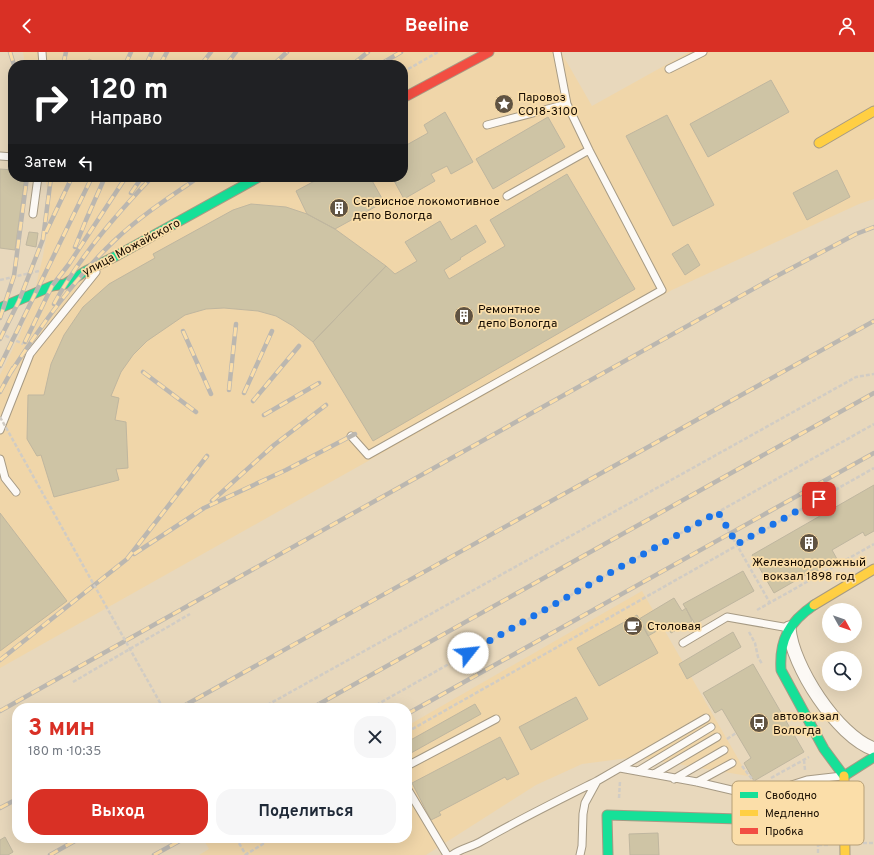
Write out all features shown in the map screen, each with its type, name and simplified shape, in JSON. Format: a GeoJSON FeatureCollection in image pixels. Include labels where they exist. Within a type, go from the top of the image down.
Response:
{"type":"FeatureCollection","features":[{"type":"Feature","properties":{"kind":"street"},"geometry":{"type":"LineString","coordinates":[[408,95],[489,52]]}},
{"type":"Feature","properties":{"kind":"street"},"geometry":{"type":"LineString","coordinates":[[819,143],[874,112]]}},
{"type":"Feature","properties":{"kind":"street","name":"улица Можайского"},"geometry":{"type":"LineString","coordinates":[[0,308],[52,286],[65,284],[86,271],[104,263],[250,182]]}},
{"type":"Feature","properties":{"kind":"street"},"geometry":{"type":"LineString","coordinates":[[844,781],[844,776],[824,749],[781,670],[779,658],[784,637],[789,628],[802,613],[814,604],[874,569]]}},
{"type":"Feature","properties":{"kind":"street"},"geometry":{"type":"LineString","coordinates":[[789,628],[790,639],[796,659],[802,672],[822,702],[855,739],[874,749]]}},
{"type":"Feature","properties":{"kind":"street"},"geometry":{"type":"LineString","coordinates":[[844,776],[874,757]]}},
{"type":"Feature","properties":{"kind":"street"},"geometry":{"type":"LineString","coordinates":[[608,855],[607,815],[732,819]]}},
{"type":"Feature","properties":{"kind":"street"},"geometry":{"type":"LineString","coordinates":[[845,845],[845,855]]}},
{"type":"Feature","properties":{"kind":"lane"},"geometry":{"type":"LineString","coordinates":[[351,436],[368,455],[662,290],[589,150],[567,104],[557,52]]}},
{"type":"Feature","properties":{"kind":"lane"},"geometry":{"type":"LineString","coordinates":[[669,69],[703,52]]}},
{"type":"Feature","properties":{"kind":"lane"},"geometry":{"type":"LineString","coordinates":[[487,125],[567,104]]}},
{"type":"Feature","properties":{"kind":"lane"},"geometry":{"type":"LineString","coordinates":[[508,196],[589,150]]}},
{"type":"Feature","properties":{"kind":"lane"},"geometry":{"type":"LineString","coordinates":[[33,214],[37,182]]}},
{"type":"Feature","properties":{"kind":"lane"},"geometry":{"type":"LineString","coordinates":[[0,430],[30,354],[104,263]]}},
{"type":"Feature","properties":{"kind":"lane"},"geometry":{"type":"LineString","coordinates":[[0,459],[5,478],[16,492]]}},
{"type":"Feature","properties":{"kind":"lane"},"geometry":{"type":"LineString","coordinates":[[683,643],[727,617],[789,628]]}},
{"type":"Feature","properties":{"kind":"lane"},"geometry":{"type":"LineString","coordinates":[[452,855],[458,851],[470,851],[527,816],[597,781],[706,718]]}},
{"type":"Feature","properties":{"kind":"lane"},"geometry":{"type":"LineString","coordinates":[[412,763],[496,719]]}},
{"type":"Feature","properties":{"kind":"lane"},"geometry":{"type":"LineString","coordinates":[[638,771],[711,727]]}},
{"type":"Feature","properties":{"kind":"lane"},"geometry":{"type":"LineString","coordinates":[[654,774],[717,738]]}},
{"type":"Feature","properties":{"kind":"lane"},"geometry":{"type":"LineString","coordinates":[[674,779],[724,750]]}},
{"type":"Feature","properties":{"kind":"lane"},"geometry":{"type":"LineString","coordinates":[[697,782],[732,763]]}},
{"type":"Feature","properties":{"kind":"lane"},"geometry":{"type":"LineString","coordinates":[[620,768],[697,782],[732,790]]}},
{"type":"Feature","properties":{"kind":"lane"},"geometry":{"type":"LineString","coordinates":[[804,781],[844,776]]}},
{"type":"Feature","properties":{"kind":"lane"},"geometry":{"type":"LineString","coordinates":[[580,855],[585,803],[597,781]]}},
{"type":"Feature","properties":{"kind":"lane"},"geometry":{"type":"LineString","coordinates":[[412,796],[447,855]]}},
{"type":"Feature","properties":{"kind":"path"},"geometry":{"type":"LineString","coordinates":[[408,69],[438,52]]}},
{"type":"Feature","properties":{"kind":"path"},"geometry":{"type":"LineString","coordinates":[[271,703],[856,376],[874,374]]}},
{"type":"Feature","properties":{"kind":"path"},"geometry":{"type":"LineString","coordinates":[[0,417],[160,703]]}},
{"type":"Feature","properties":{"kind":"path"},"geometry":{"type":"LineString","coordinates":[[379,703],[874,424]]}},
{"type":"Feature","properties":{"kind":"path"},"geometry":{"type":"LineString","coordinates":[[412,729],[737,544],[874,468]]}},
{"type":"Feature","properties":{"kind":"path"},"geometry":{"type":"LineString","coordinates":[[718,512],[770,603]]}},
{"type":"Feature","properties":{"kind":"path"},"geometry":{"type":"LineString","coordinates":[[73,682],[129,648],[190,614]]}},
{"type":"Feature","properties":{"kind":"path"},"geometry":{"type":"LineString","coordinates":[[725,740],[736,734]]}},
{"type":"Feature","properties":{"kind":"path"},"geometry":{"type":"LineString","coordinates":[[619,816],[620,768]]}},
{"type":"Feature","properties":{"kind":"path"},"geometry":{"type":"LineString","coordinates":[[239,843],[246,855],[262,843]]}},
{"type":"Feature","properties":{"kind":"shaded area"},"geometry":{"type":"Polygon","coordinates":[[[23,52],[561,52],[592,106],[689,52],[874,52],[874,199],[859,204],[672,290],[0,668],[0,375],[20,334],[34,294],[43,256],[48,225],[48,194],[46,182],[408,182],[408,60],[24,60],[23,52]]]}},
{"type":"Feature","properties":{"kind":"shaded area"},"geometry":{"type":"Polygon","coordinates":[[[642,591],[748,776],[636,757],[582,764],[536,785],[426,855],[199,855],[209,849],[206,843],[412,843],[412,723],[642,591]]]}},
{"type":"Feature","properties":{"kind":"building"},"geometry":{"type":"Polygon","coordinates":[[[771,80],[789,112],[708,157],[690,124],[771,80]]]}},
{"type":"Feature","properties":{"kind":"building"},"geometry":{"type":"Polygon","coordinates":[[[445,112],[473,162],[451,174],[447,166],[431,174],[435,181],[404,199],[395,182],[408,182],[408,144],[428,133],[424,125],[445,112]]]}},
{"type":"Feature","properties":{"kind":"building"},"geometry":{"type":"Polygon","coordinates":[[[667,115],[714,205],[673,226],[626,136],[667,115]]]}},
{"type":"Feature","properties":{"kind":"building"},"geometry":{"type":"Polygon","coordinates":[[[548,117],[565,147],[493,189],[476,159],[548,117]]]}},
{"type":"Feature","properties":{"kind":"building"},"geometry":{"type":"Polygon","coordinates":[[[0,169],[8,170],[8,182],[24,182],[15,250],[0,248],[0,169]]]}},
{"type":"Feature","properties":{"kind":"building"},"geometry":{"type":"Polygon","coordinates":[[[837,170],[850,197],[807,220],[793,193],[837,170]]]}},
{"type":"Feature","properties":{"kind":"building","name":"Ремонтное депо Вологда"},"geometry":{"type":"Polygon","coordinates":[[[567,174],[635,289],[373,441],[313,342],[386,266],[395,274],[417,261],[405,242],[440,221],[451,240],[476,225],[486,242],[444,270],[449,279],[505,246],[490,220],[567,174]]]}},
{"type":"Feature","properties":{"kind":"building","name":"Сервисное локомотивное депо Вологда"},"geometry":{"type":"Polygon","coordinates":[[[313,182],[373,182],[384,202],[335,229],[307,214],[296,191],[313,182]]]}},
{"type":"Feature","properties":{"kind":"building"},"geometry":{"type":"Polygon","coordinates":[[[251,204],[286,207],[307,214],[335,229],[386,266],[313,342],[293,326],[276,316],[258,311],[224,308],[206,309],[185,315],[147,341],[133,355],[121,372],[111,396],[119,398],[115,420],[126,422],[128,468],[116,469],[119,480],[54,497],[41,455],[37,456],[27,439],[28,395],[44,395],[51,364],[64,335],[83,307],[109,284],[155,258],[153,254],[233,210],[251,204]]]}},
{"type":"Feature","properties":{"kind":"building"},"geometry":{"type":"Polygon","coordinates":[[[29,232],[38,233],[36,247],[26,245],[29,232]]]}},
{"type":"Feature","properties":{"kind":"building"},"geometry":{"type":"Polygon","coordinates":[[[688,244],[700,265],[685,275],[672,254],[688,244]]]}},
{"type":"Feature","properties":{"kind":"building","name":"Железнодорожный вокзал 1898 год"},"geometry":{"type":"Polygon","coordinates":[[[874,485],[874,531],[865,536],[863,532],[832,550],[837,559],[815,572],[814,570],[774,593],[752,555],[874,485]]]}},
{"type":"Feature","properties":{"kind":"building"},"geometry":{"type":"Polygon","coordinates":[[[0,513],[67,601],[0,651],[0,513]]]}},
{"type":"Feature","properties":{"kind":"building"},"geometry":{"type":"Polygon","coordinates":[[[743,571],[754,591],[695,624],[683,604],[743,571]]]}},
{"type":"Feature","properties":{"kind":"building"},"geometry":{"type":"Polygon","coordinates":[[[674,598],[682,611],[686,608],[692,621],[671,633],[667,625],[648,636],[639,619],[674,598]]]}},
{"type":"Feature","properties":{"kind":"building"},"geometry":{"type":"Polygon","coordinates":[[[637,615],[658,653],[599,686],[577,648],[637,615]]]}},
{"type":"Feature","properties":{"kind":"building"},"geometry":{"type":"Polygon","coordinates":[[[733,632],[741,647],[687,679],[679,664],[733,632]]]}},
{"type":"Feature","properties":{"kind":"building","name":"автовокзал Вологда"},"geometry":{"type":"Polygon","coordinates":[[[753,664],[804,752],[754,781],[744,763],[751,758],[722,709],[715,713],[703,693],[753,664]]]}},
{"type":"Feature","properties":{"kind":"building"},"geometry":{"type":"Polygon","coordinates":[[[576,697],[588,719],[531,750],[519,727],[576,697]]]}},
{"type":"Feature","properties":{"kind":"building"},"geometry":{"type":"Polygon","coordinates":[[[475,704],[481,714],[412,752],[412,739],[475,704]]]}},
{"type":"Feature","properties":{"kind":"building"},"geometry":{"type":"Polygon","coordinates":[[[500,737],[519,774],[507,780],[505,777],[439,812],[441,815],[431,820],[412,783],[500,737]]]}},
{"type":"Feature","properties":{"kind":"building"},"geometry":{"type":"Polygon","coordinates":[[[658,833],[659,855],[630,855],[629,834],[658,833]]]}},
{"type":"Feature","properties":{"kind":"building"},"geometry":{"type":"Polygon","coordinates":[[[5,837],[13,852],[8,855],[0,855],[0,840],[5,837]]]}},
{"type":"Feature","properties":{"kind":"railway"},"geometry":{"type":"LineString","coordinates":[[10,52],[12,60]]}},
{"type":"Feature","properties":{"kind":"railway"},"geometry":{"type":"LineString","coordinates":[[64,60],[66,52]]}},
{"type":"Feature","properties":{"kind":"railway"},"geometry":{"type":"LineString","coordinates":[[127,60],[131,52]]}},
{"type":"Feature","properties":{"kind":"railway"},"geometry":{"type":"LineString","coordinates":[[148,60],[152,52]]}},
{"type":"Feature","properties":{"kind":"railway"},"geometry":{"type":"LineString","coordinates":[[163,60],[167,52]]}},
{"type":"Feature","properties":{"kind":"railway"},"geometry":{"type":"LineString","coordinates":[[205,60],[211,52]]}},
{"type":"Feature","properties":{"kind":"railway"},"geometry":{"type":"LineString","coordinates":[[230,60],[236,52]]}},
{"type":"Feature","properties":{"kind":"railway"},"geometry":{"type":"LineString","coordinates":[[278,60],[287,52]]}},
{"type":"Feature","properties":{"kind":"railway"},"geometry":{"type":"LineString","coordinates":[[358,60],[368,52]]}},
{"type":"Feature","properties":{"kind":"railway"},"geometry":{"type":"LineString","coordinates":[[387,60],[401,52]]}},
{"type":"Feature","properties":{"kind":"railway"},"geometry":{"type":"LineString","coordinates":[[0,318],[14,276],[26,182]]}},
{"type":"Feature","properties":{"kind":"railway"},"geometry":{"type":"LineString","coordinates":[[0,339],[19,301],[43,239],[50,182]]}},
{"type":"Feature","properties":{"kind":"railway"},"geometry":{"type":"LineString","coordinates":[[46,232],[70,182]]}},
{"type":"Feature","properties":{"kind":"railway"},"geometry":{"type":"LineString","coordinates":[[0,366],[90,182]]}},
{"type":"Feature","properties":{"kind":"railway"},"geometry":{"type":"LineString","coordinates":[[75,247],[103,182]]}},
{"type":"Feature","properties":{"kind":"railway"},"geometry":{"type":"LineString","coordinates":[[25,342],[52,286],[69,264],[123,182]]}},
{"type":"Feature","properties":{"kind":"railway"},"geometry":{"type":"LineString","coordinates":[[131,193],[139,182]]}},
{"type":"Feature","properties":{"kind":"railway"},"geometry":{"type":"LineString","coordinates":[[54,304],[75,269],[99,237],[148,182]]}},
{"type":"Feature","properties":{"kind":"railway"},"geometry":{"type":"LineString","coordinates":[[11,372],[34,337],[59,304],[99,256],[134,223],[192,182]]}},
{"type":"Feature","properties":{"kind":"railway"},"geometry":{"type":"LineString","coordinates":[[14,703],[773,278],[856,234],[874,227]]}},
{"type":"Feature","properties":{"kind":"railway"},"geometry":{"type":"LineString","coordinates":[[189,703],[874,321]]}},
{"type":"Feature","properties":{"kind":"railway"},"geometry":{"type":"LineString","coordinates":[[229,390],[236,324]]}},
{"type":"Feature","properties":{"kind":"railway"},"geometry":{"type":"LineString","coordinates":[[183,331],[211,394]]}},
{"type":"Feature","properties":{"kind":"railway"},"geometry":{"type":"LineString","coordinates":[[244,393],[272,331]]}},
{"type":"Feature","properties":{"kind":"railway"},"geometry":{"type":"LineString","coordinates":[[253,401],[299,346]]}},
{"type":"Feature","properties":{"kind":"railway"},"geometry":{"type":"LineString","coordinates":[[0,392],[13,368]]}},
{"type":"Feature","properties":{"kind":"railway"},"geometry":{"type":"LineString","coordinates":[[143,372],[196,412]]}},
{"type":"Feature","properties":{"kind":"railway"},"geometry":{"type":"LineString","coordinates":[[264,415],[319,383]]}},
{"type":"Feature","properties":{"kind":"railway"},"geometry":{"type":"LineString","coordinates":[[321,703],[874,393]]}},
{"type":"Feature","properties":{"kind":"railway"},"geometry":{"type":"LineString","coordinates":[[212,501],[274,445],[326,405]]}},
{"type":"Feature","properties":{"kind":"railway"},"geometry":{"type":"LineString","coordinates":[[134,554],[204,508],[286,470],[355,434]]}},
{"type":"Feature","properties":{"kind":"railway"},"geometry":{"type":"LineString","coordinates":[[412,711],[874,453]]}},
{"type":"Feature","properties":{"kind":"railway"},"geometry":{"type":"LineString","coordinates":[[0,660],[127,559],[207,456]]}},
{"type":"Feature","properties":{"kind":"railway"},"geometry":{"type":"LineString","coordinates":[[0,711],[12,704]]}},
{"type":"Feature","properties":{"kind":"railway"},"geometry":{"type":"LineString","coordinates":[[0,808],[12,802]]}},
{"type":"Feature","properties":{"kind":"railway"},"geometry":{"type":"LineString","coordinates":[[50,855],[71,843]]}},
{"type":"Feature","properties":{"kind":"railway"},"geometry":{"type":"LineString","coordinates":[[154,855],[176,843]]}},
{"type":"Feature","properties":{"kind":"traffic: fast"},"geometry":{"type":"LineString","coordinates":[[0,308],[52,286],[65,284],[86,271],[118,255],[250,182]]}},
{"type":"Feature","properties":{"kind":"traffic: fast"},"geometry":{"type":"LineString","coordinates":[[814,605],[798,618],[787,633],[782,650],[781,670],[824,749],[844,776]]}},
{"type":"Feature","properties":{"kind":"traffic: fast"},"geometry":{"type":"LineString","coordinates":[[844,776],[874,757]]}},
{"type":"Feature","properties":{"kind":"traffic: fast"},"geometry":{"type":"LineString","coordinates":[[608,855],[607,815],[732,819]]}},
{"type":"Feature","properties":{"kind":"traffic: slow"},"geometry":{"type":"LineString","coordinates":[[819,143],[874,111]]}},
{"type":"Feature","properties":{"kind":"traffic: slow"},"geometry":{"type":"LineString","coordinates":[[814,605],[874,569]]}},
{"type":"Feature","properties":{"kind":"traffic: slow"},"geometry":{"type":"LineString","coordinates":[[844,776],[844,781]]}},
{"type":"Feature","properties":{"kind":"traffic: slow"},"geometry":{"type":"LineString","coordinates":[[845,845],[845,855]]}},
{"type":"Feature","properties":{"kind":"traffic: jam"},"geometry":{"type":"LineString","coordinates":[[408,95],[489,52]]}},
{"type":"Feature","properties":{"kind":"place","name":"Паровоз СО18-3100"},"geometry":{"type":"Point","coordinates":[504,104]}},
{"type":"Feature","properties":{"kind":"place","name":"Сервисное локомотивное депо Вологда"},"geometry":{"type":"Point","coordinates":[339,208]}},
{"type":"Feature","properties":{"kind":"place","name":"Ремонтное депо Вологда"},"geometry":{"type":"Point","coordinates":[464,316]}},
{"type":"Feature","properties":{"kind":"place","name":"Железнодорожный вокзал 1898 год"},"geometry":{"type":"Point","coordinates":[809,543]}},
{"type":"Feature","properties":{"kind":"place","name":"Столовая"},"geometry":{"type":"Point","coordinates":[633,626]}},
{"type":"Feature","properties":{"kind":"place","name":"автовокзал Вологда"},"geometry":{"type":"Point","coordinates":[759,723]}},
{"type":"Feature","properties":{"kind":"route"},"geometry":{"type":"LineString","coordinates":[[468,653],[718,512],[737,544],[819,499]]}}]}
